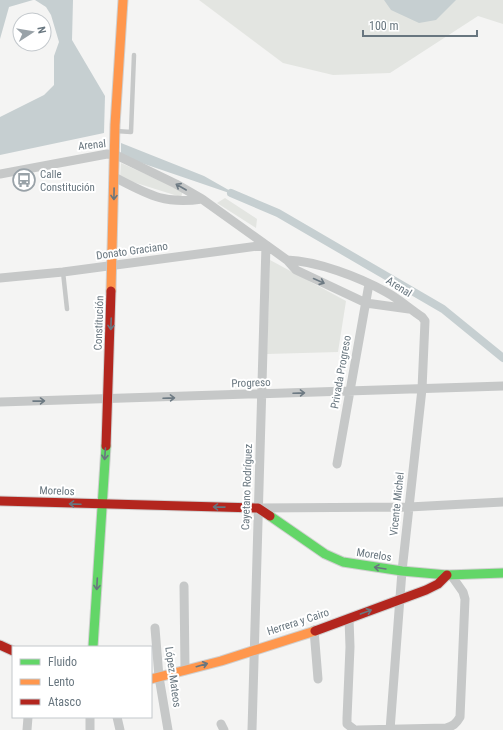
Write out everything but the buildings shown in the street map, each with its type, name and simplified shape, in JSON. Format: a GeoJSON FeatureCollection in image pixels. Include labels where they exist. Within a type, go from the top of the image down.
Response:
{"type":"FeatureCollection","features":[{"type":"Feature","properties":{"kind":"street","name":"Constitución"},"geometry":{"type":"LineString","coordinates":[[93,646],[109,400],[114,177],[119,44],[123,0]]}},
{"type":"Feature","properties":{"kind":"street","name":"Arenal"},"geometry":{"type":"LineString","coordinates":[[0,174],[97,154],[116,155],[176,184],[202,199],[287,260],[296,270],[366,302],[412,310]]}},
{"type":"Feature","properties":{"kind":"street"},"geometry":{"type":"LineString","coordinates":[[114,177],[142,192],[169,201],[202,199]]}},
{"type":"Feature","properties":{"kind":"street","name":"Donato Graciano"},"geometry":{"type":"LineString","coordinates":[[0,278],[113,266],[266,245]]}},
{"type":"Feature","properties":{"kind":"street","name":"Cayetano Rodríguez"},"geometry":{"type":"LineString","coordinates":[[252,730],[266,245]]}},
{"type":"Feature","properties":{"kind":"street","name":"Arenal"},"geometry":{"type":"LineString","coordinates":[[287,260],[302,260],[369,284],[388,293],[412,310]]}},
{"type":"Feature","properties":{"kind":"street","name":"Privada Progreso"},"geometry":{"type":"LineString","coordinates":[[337,464],[369,284]]}},
{"type":"Feature","properties":{"kind":"street","name":"Vicente Michel"},"geometry":{"type":"LineString","coordinates":[[391,729],[399,600],[422,389],[426,326],[422,317],[412,310]]}},
{"type":"Feature","properties":{"kind":"street","name":"Progreso"},"geometry":{"type":"LineString","coordinates":[[0,402],[109,400],[503,386]]}},
{"type":"Feature","properties":{"kind":"street","name":"Morelos"},"geometry":{"type":"LineString","coordinates":[[0,501],[101,505],[258,508],[409,506],[503,502]]}},
{"type":"Feature","properties":{"kind":"street","name":"Morelos"},"geometry":{"type":"LineString","coordinates":[[258,508],[325,554],[343,562],[402,571],[449,575],[503,573]]}},
{"type":"Feature","properties":{"kind":"street"},"geometry":{"type":"LineString","coordinates":[[358,730],[446,728],[453,726],[460,717],[465,599],[463,592],[449,575]]}},
{"type":"Feature","properties":{"kind":"street","name":"Herrera y Cairo"},"geometry":{"type":"LineString","coordinates":[[155,678],[255,650],[314,630],[426,590],[438,584],[449,575]]}},
{"type":"Feature","properties":{"kind":"street"},"geometry":{"type":"LineString","coordinates":[[184,586],[185,670]]}},
{"type":"Feature","properties":{"kind":"street"},"geometry":{"type":"LineString","coordinates":[[348,618],[350,661],[347,724],[355,730]]}},
{"type":"Feature","properties":{"kind":"street","name":"López Mateos"},"geometry":{"type":"LineString","coordinates":[[155,628],[155,678],[168,730]]}},
{"type":"Feature","properties":{"kind":"street"},"geometry":{"type":"LineString","coordinates":[[314,630],[318,679]]}},
{"type":"Feature","properties":{"kind":"street"},"geometry":{"type":"LineString","coordinates":[[0,646],[12,651]]}},
{"type":"Feature","properties":{"kind":"street"},"geometry":{"type":"LineString","coordinates":[[27,730],[28,718]]}},
{"type":"Feature","properties":{"kind":"street"},"geometry":{"type":"LineString","coordinates":[[90,718],[90,730]]}},
{"type":"Feature","properties":{"kind":"street"},"geometry":{"type":"LineString","coordinates":[[116,718],[120,730]]}},
{"type":"Feature","properties":{"kind":"lane"},"geometry":{"type":"LineString","coordinates":[[116,131],[131,132],[134,55]]}},
{"type":"Feature","properties":{"kind":"lane"},"geometry":{"type":"LineString","coordinates":[[63,272],[67,309]]}},
{"type":"Feature","properties":{"kind":"shaded area"},"geometry":{"type":"Polygon","coordinates":[[[0,0],[33,0],[9,7],[0,39],[0,0]]]}},
{"type":"Feature","properties":{"kind":"shaded area"},"geometry":{"type":"Polygon","coordinates":[[[35,0],[73,0],[72,40],[105,96],[104,133],[0,155],[0,117],[44,95],[54,85],[54,56],[59,42],[52,18],[52,12],[49,12],[46,7],[35,0]]]}},
{"type":"Feature","properties":{"kind":"shaded area"},"geometry":{"type":"Polygon","coordinates":[[[199,0],[503,0],[503,24],[478,16],[390,73],[333,75],[283,63],[199,0]]]}},
{"type":"Feature","properties":{"kind":"shaded area"},"geometry":{"type":"Polygon","coordinates":[[[384,0],[456,0],[436,20],[419,23],[391,10],[384,0]]]}},
{"type":"Feature","properties":{"kind":"shaded area"},"geometry":{"type":"Polygon","coordinates":[[[121,143],[204,176],[241,197],[121,156],[121,143]]]}},
{"type":"Feature","properties":{"kind":"shaded area"},"geometry":{"type":"Polygon","coordinates":[[[121,163],[183,191],[181,197],[120,178],[121,163]]]}},
{"type":"Feature","properties":{"kind":"shaded area"},"geometry":{"type":"Polygon","coordinates":[[[225,198],[257,219],[256,228],[217,203],[225,198]]]}},
{"type":"Feature","properties":{"kind":"shaded area"},"geometry":{"type":"Polygon","coordinates":[[[270,260],[346,301],[338,352],[267,354],[270,260]]]}},
{"type":"Feature","properties":{"kind":"waterway"},"geometry":{"type":"LineString","coordinates":[[231,193],[278,213],[443,309],[503,358]]}},
{"type":"Feature","properties":{"kind":"traffic: fast"},"geometry":{"type":"LineString","coordinates":[[93,646],[106,446]]}},
{"type":"Feature","properties":{"kind":"traffic: fast"},"geometry":{"type":"LineString","coordinates":[[270,516],[325,554],[343,562],[402,571],[447,575],[503,573]]}},
{"type":"Feature","properties":{"kind":"traffic: slow"},"geometry":{"type":"LineString","coordinates":[[111,291],[115,125],[123,0]]}},
{"type":"Feature","properties":{"kind":"traffic: slow"},"geometry":{"type":"LineString","coordinates":[[152,679],[221,661],[315,631]]}},
{"type":"Feature","properties":{"kind":"traffic: jam"},"geometry":{"type":"LineString","coordinates":[[106,446],[111,291]]}},
{"type":"Feature","properties":{"kind":"traffic: jam"},"geometry":{"type":"LineString","coordinates":[[0,501],[258,508],[270,516]]}},
{"type":"Feature","properties":{"kind":"traffic: jam"},"geometry":{"type":"LineString","coordinates":[[315,631],[426,590],[438,584],[447,575]]}},
{"type":"Feature","properties":{"kind":"traffic: jam"},"geometry":{"type":"LineString","coordinates":[[0,645],[12,651]]}},
{"type":"Feature","properties":{"kind":"place","name":"Calle Constitución"},"geometry":{"type":"Point","coordinates":[24,180]}}]}
